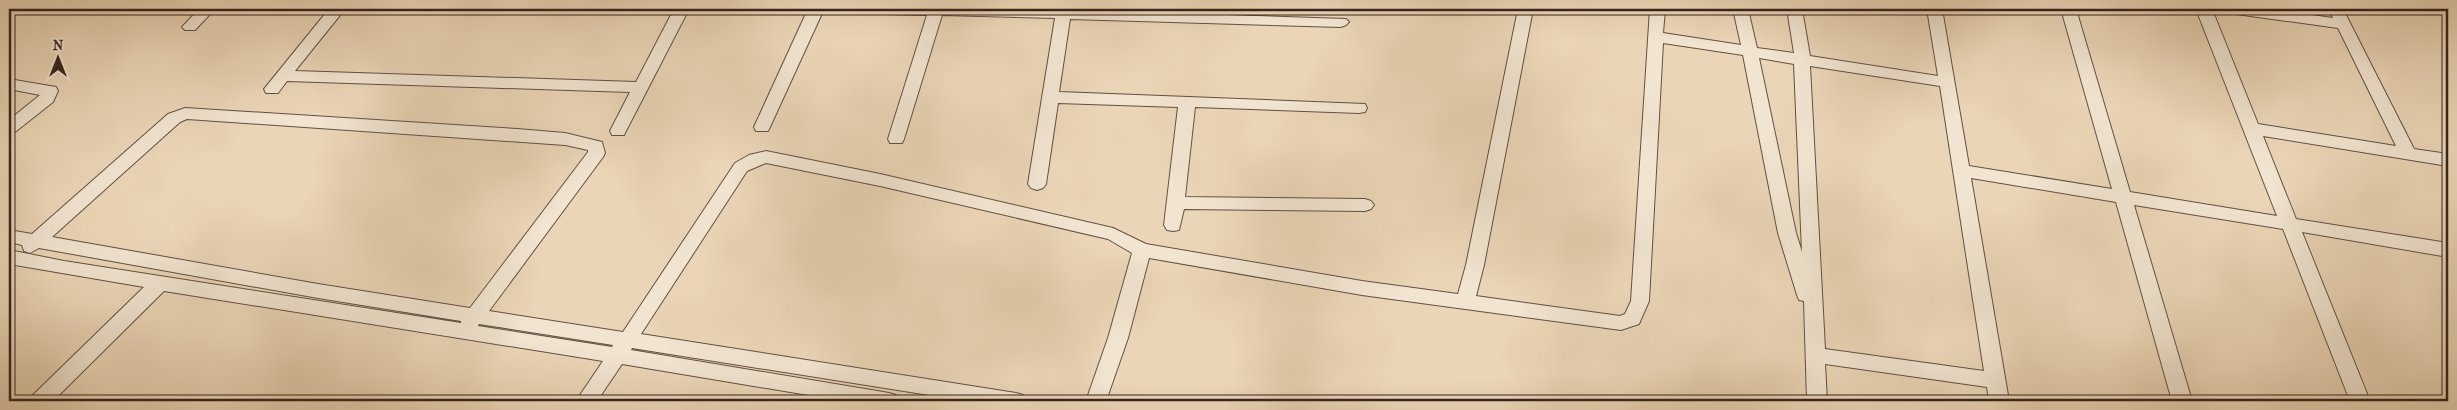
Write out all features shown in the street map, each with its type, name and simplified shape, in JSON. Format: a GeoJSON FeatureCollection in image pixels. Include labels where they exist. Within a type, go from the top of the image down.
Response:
{"type":"FeatureCollection","features":[{"type":"Feature","properties":{"kind":"street"},"geometry":{"type":"LineString","coordinates":[[190,27],[207,9]]}},
{"type":"Feature","properties":{"kind":"street"},"geometry":{"type":"LineString","coordinates":[[337,9],[277,83],[432,79],[640,87]]}},
{"type":"Feature","properties":{"kind":"street"},"geometry":{"type":"LineString","coordinates":[[618,131],[681,9]]}},
{"type":"Feature","properties":{"kind":"street"},"geometry":{"type":"LineString","coordinates":[[762,127],[816,9]]}},
{"type":"Feature","properties":{"kind":"street"},"geometry":{"type":"LineString","coordinates":[[887,9],[1063,14],[1200,13],[1340,22]]}},
{"type":"Feature","properties":{"kind":"street"},"geometry":{"type":"LineString","coordinates":[[1465,301],[1475,265],[1525,9]]}},
{"type":"Feature","properties":{"kind":"street"},"geometry":{"type":"LineString","coordinates":[[586,401],[741,167],[755,159],[766,157],[880,180],[1113,234],[1142,250],[1353,286],[1621,323],[1632,319],[1640,301],[1657,9]]}},
{"type":"Feature","properties":{"kind":"street"},"geometry":{"type":"LineString","coordinates":[[1742,9],[1787,233],[1814,322]]}},
{"type":"Feature","properties":{"kind":"street"},"geometry":{"type":"LineString","coordinates":[[1795,9],[1802,58],[1817,401]]}},
{"type":"Feature","properties":{"kind":"street"},"geometry":{"type":"LineString","coordinates":[[1935,9],[1999,401]]}},
{"type":"Feature","properties":{"kind":"street"},"geometry":{"type":"LineString","coordinates":[[2069,9],[2182,401]]}},
{"type":"Feature","properties":{"kind":"street"},"geometry":{"type":"LineString","coordinates":[[2204,9],[2360,401]]}},
{"type":"Feature","properties":{"kind":"street"},"geometry":{"type":"LineString","coordinates":[[2236,9],[2344,24]]}},
{"type":"Feature","properties":{"kind":"street"},"geometry":{"type":"LineString","coordinates":[[2336,9],[2408,153]]}},
{"type":"Feature","properties":{"kind":"street"},"geometry":{"type":"LineString","coordinates":[[896,139],[936,10]]}},
{"type":"Feature","properties":{"kind":"street"},"geometry":{"type":"LineString","coordinates":[[1037,184],[1063,14]]}},
{"type":"Feature","properties":{"kind":"street"},"geometry":{"type":"LineString","coordinates":[[1656,37],[1751,50],[1946,82]]}},
{"type":"Feature","properties":{"kind":"street"},"geometry":{"type":"LineString","coordinates":[[9,84],[50,91],[47,98],[9,128]]}},
{"type":"Feature","properties":{"kind":"street"},"geometry":{"type":"LineString","coordinates":[[1050,97],[1358,108]]}},
{"type":"Feature","properties":{"kind":"street"},"geometry":{"type":"LineString","coordinates":[[1174,225],[1187,102]]}},
{"type":"Feature","properties":{"kind":"street"},"geometry":{"type":"LineString","coordinates":[[11,260],[174,118],[186,113],[517,135],[565,139],[596,146],[597,153],[462,333]]}},
{"type":"Feature","properties":{"kind":"street"},"geometry":{"type":"LineString","coordinates":[[2252,129],[2448,160]]}},
{"type":"Feature","properties":{"kind":"street"},"geometry":{"type":"LineString","coordinates":[[1960,170],[2448,250]]}},
{"type":"Feature","properties":{"kind":"street"},"geometry":{"type":"LineString","coordinates":[[1176,203],[1365,205]]}},
{"type":"Feature","properties":{"kind":"street"},"geometry":{"type":"LineString","coordinates":[[9,236],[318,291],[1016,401]]}},
{"type":"Feature","properties":{"kind":"street"},"geometry":{"type":"LineString","coordinates":[[1096,401],[1118,338],[1142,250]]}},
{"type":"Feature","properties":{"kind":"street"},"geometry":{"type":"LineString","coordinates":[[11,260],[889,401]]}},
{"type":"Feature","properties":{"kind":"street"},"geometry":{"type":"LineString","coordinates":[[40,401],[160,283]]}},
{"type":"Feature","properties":{"kind":"street"},"geometry":{"type":"LineString","coordinates":[[1815,355],[1995,380]]}}]}
